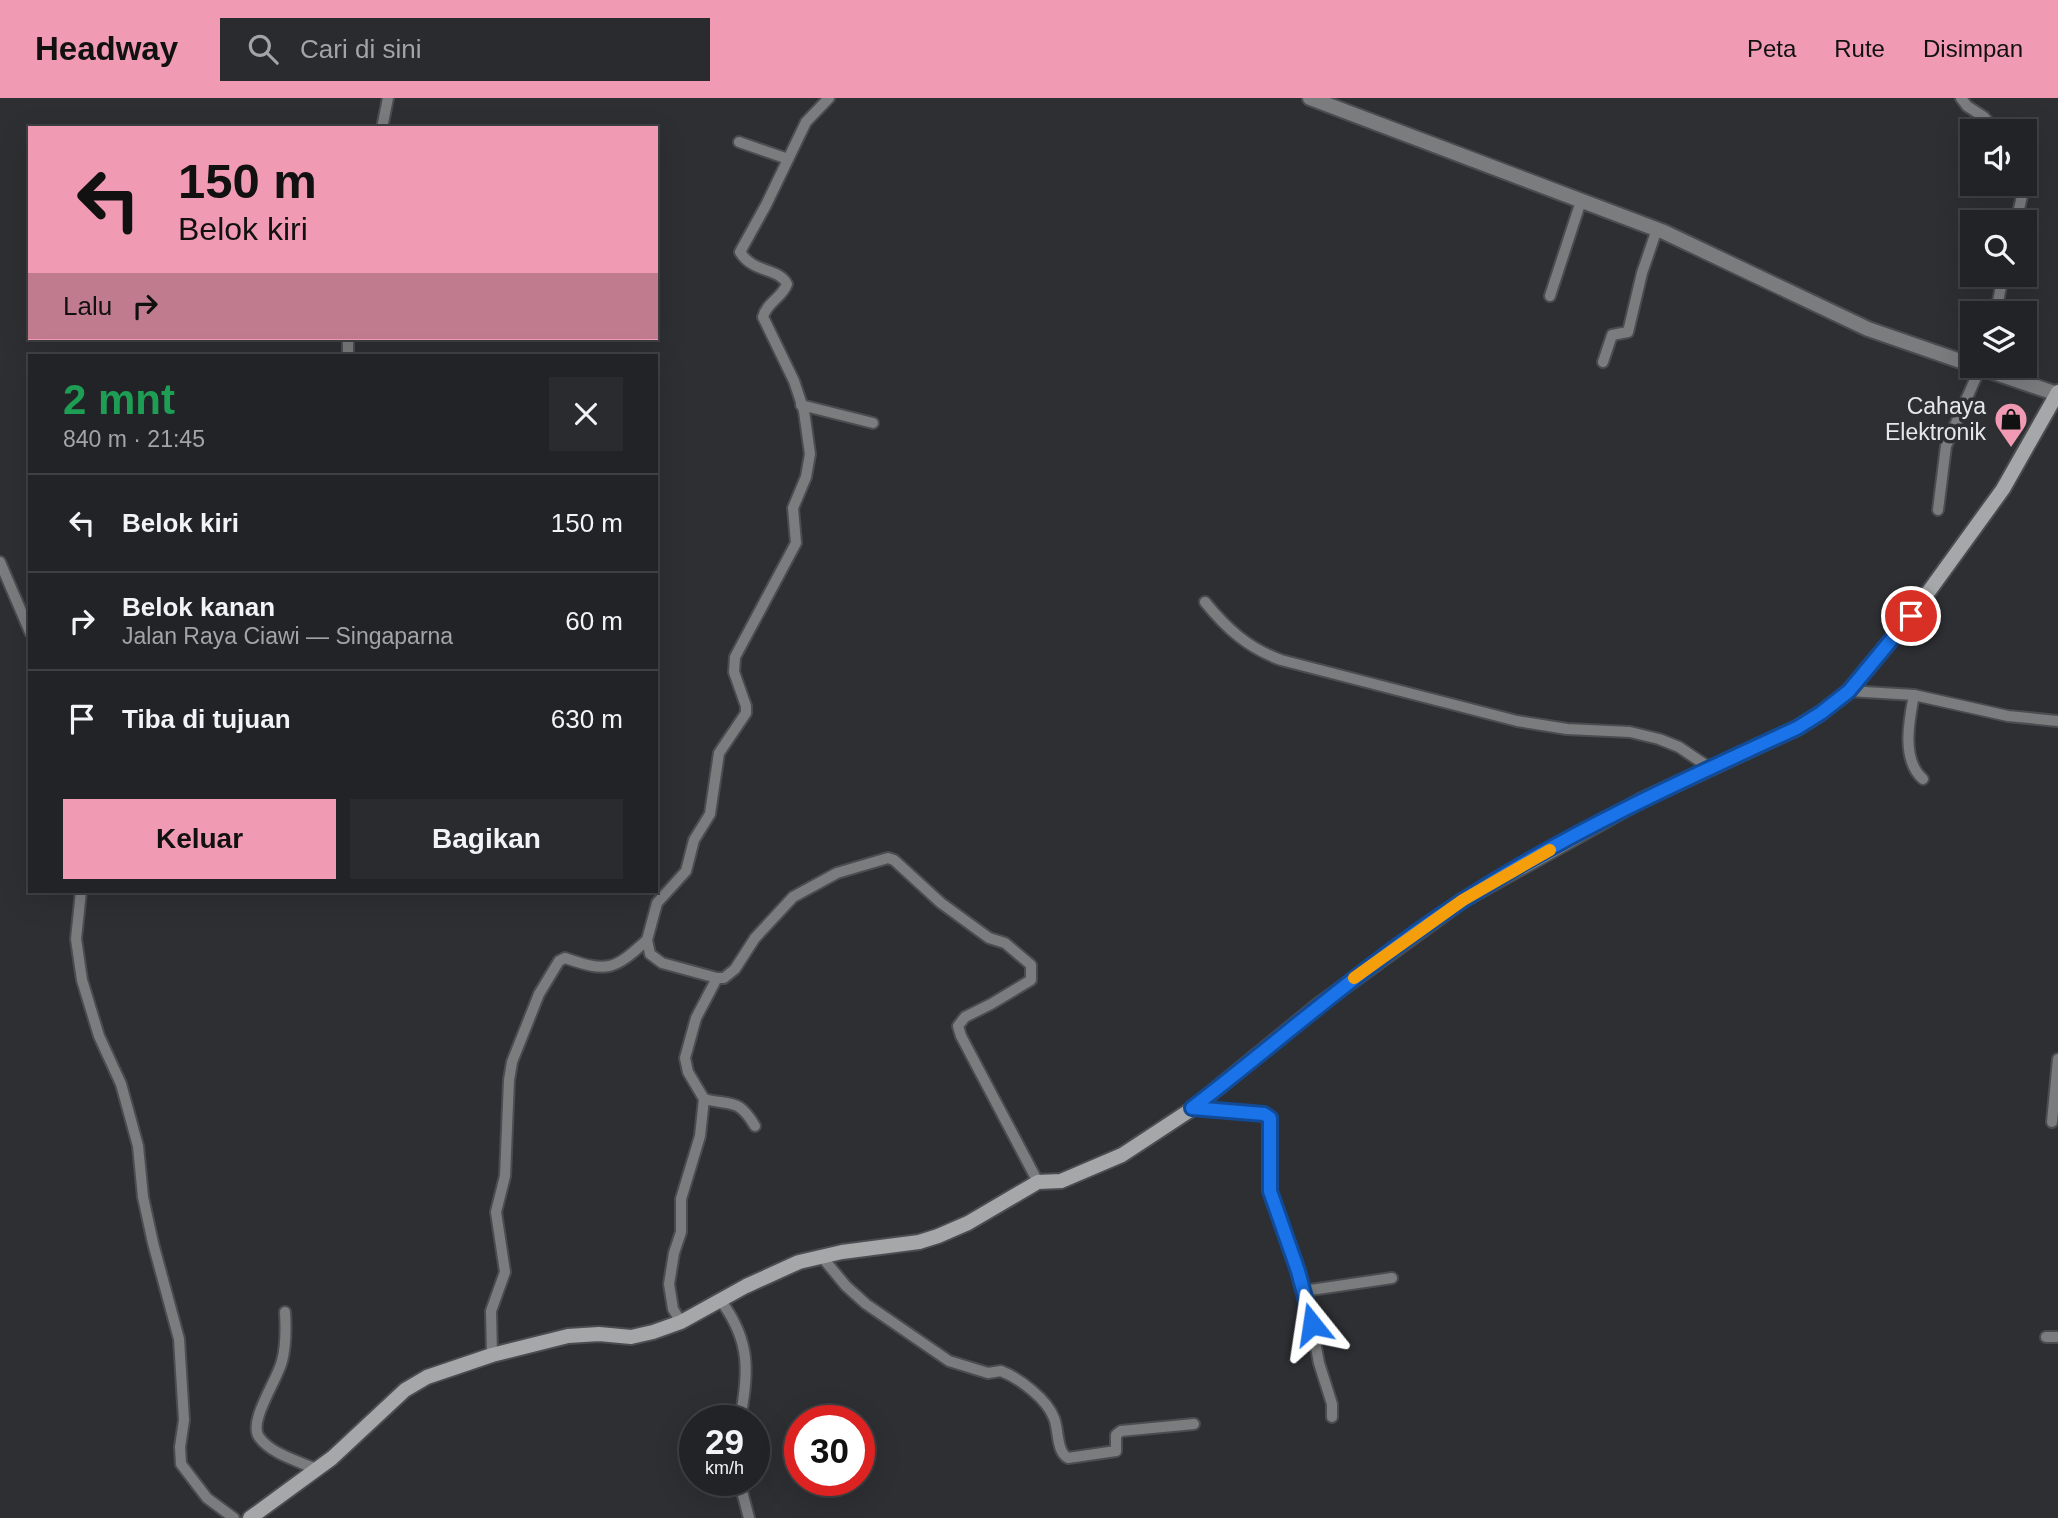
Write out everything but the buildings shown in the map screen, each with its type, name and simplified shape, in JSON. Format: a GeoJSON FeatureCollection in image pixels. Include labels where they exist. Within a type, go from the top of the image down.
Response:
{"type":"FeatureCollection","features":[{"type":"Feature","properties":{"kind":"main road"},"geometry":{"type":"LineString","coordinates":[[250,1518],[316,1469],[356,1437],[405,1391],[427,1377],[492,1355],[568,1336],[599,1334],[631,1338],[681,1322],[772,1273],[822,1257],[919,1242],[939,1236],[968,1223],[1038,1182],[1060,1181],[1122,1155],[1192,1108],[1337,990],[1463,900],[1640,801],[1797,728],[1849,691],[1911,616],[2003,489],[2058,394]]}},
{"type":"Feature","properties":{"kind":"street"},"geometry":{"type":"LineString","coordinates":[[382,126],[388,98]]}},
{"type":"Feature","properties":{"kind":"street"},"geometry":{"type":"LineString","coordinates":[[829,98],[808,118],[740,252],[754,266],[777,274],[787,282],[786,288],[766,308],[763,317],[794,381],[802,405],[810,454],[806,477],[793,508],[796,543],[737,651],[734,672],[746,713],[719,753],[710,814],[694,841],[686,871],[657,903],[647,940],[650,954],[662,963],[724,978],[784,905],[803,890],[837,873],[888,858],[894,860],[941,903],[989,938],[1005,943],[1031,965],[1031,979],[965,1017],[958,1026],[1038,1182]]}},
{"type":"Feature","properties":{"kind":"street"},"geometry":{"type":"LineString","coordinates":[[1310,98],[1657,229],[1868,329],[1960,360]]}},
{"type":"Feature","properties":{"kind":"street"},"geometry":{"type":"LineString","coordinates":[[1961,98],[1967,106],[1986,119]]}},
{"type":"Feature","properties":{"kind":"street"},"geometry":{"type":"LineString","coordinates":[[739,142],[788,159]]}},
{"type":"Feature","properties":{"kind":"street"},"geometry":{"type":"LineString","coordinates":[[1550,296],[1581,201]]}},
{"type":"Feature","properties":{"kind":"street"},"geometry":{"type":"LineString","coordinates":[[1603,362],[1612,335],[1628,332],[1631,325],[1635,298],[1657,229]]}},
{"type":"Feature","properties":{"kind":"street"},"geometry":{"type":"LineString","coordinates":[[1938,510],[1946,446],[1973,378]]}},
{"type":"Feature","properties":{"kind":"street"},"geometry":{"type":"LineString","coordinates":[[2012,378],[2058,394]]}},
{"type":"Feature","properties":{"kind":"street"},"geometry":{"type":"LineString","coordinates":[[802,405],[873,424]]}},
{"type":"Feature","properties":{"kind":"street"},"geometry":{"type":"LineString","coordinates":[[0,562],[28,627]]}},
{"type":"Feature","properties":{"kind":"street"},"geometry":{"type":"LineString","coordinates":[[1205,602],[1234,635],[1251,647],[1281,660],[1517,720],[1567,729],[1630,732],[1659,739],[1679,747],[1710,768]]}},
{"type":"Feature","properties":{"kind":"street"},"geometry":{"type":"LineString","coordinates":[[1849,691],[1914,695],[2008,716],[2058,721]]}},
{"type":"Feature","properties":{"kind":"street"},"geometry":{"type":"LineString","coordinates":[[1914,695],[1907,738],[1916,773],[1923,779]]}},
{"type":"Feature","properties":{"kind":"street"},"geometry":{"type":"LineString","coordinates":[[81,893],[76,939],[82,980],[99,1036],[125,1096],[138,1146],[143,1197],[150,1231],[179,1339],[184,1420],[180,1447],[181,1464],[207,1498],[234,1518]]}},
{"type":"Feature","properties":{"kind":"street"},"geometry":{"type":"LineString","coordinates":[[492,1355],[491,1311],[505,1268],[496,1209],[505,1176],[509,1080],[516,1051],[539,994],[559,961],[565,958],[595,967],[611,967],[625,960],[647,940]]}},
{"type":"Feature","properties":{"kind":"street"},"geometry":{"type":"LineString","coordinates":[[681,1322],[673,1309],[670,1284],[674,1253],[681,1233],[681,1199],[700,1136],[704,1099],[688,1072],[685,1058],[696,1018],[717,978]]}},
{"type":"Feature","properties":{"kind":"street"},"geometry":{"type":"LineString","coordinates":[[2052,1122],[2058,1059]]}},
{"type":"Feature","properties":{"kind":"street"},"geometry":{"type":"LineString","coordinates":[[704,1099],[733,1103],[746,1110],[755,1126]]}},
{"type":"Feature","properties":{"kind":"street"},"geometry":{"type":"LineString","coordinates":[[1192,1108],[1264,1114],[1270,1118],[1270,1191],[1304,1291],[1319,1363],[1332,1404],[1332,1416]]}},
{"type":"Feature","properties":{"kind":"street"},"geometry":{"type":"LineString","coordinates":[[822,1257],[846,1286],[866,1304],[949,1361],[988,1373],[1001,1371],[1023,1384],[1045,1403],[1054,1415],[1061,1451],[1068,1458],[1116,1451],[1116,1436],[1121,1432],[1194,1424]]}},
{"type":"Feature","properties":{"kind":"street"},"geometry":{"type":"LineString","coordinates":[[1304,1291],[1392,1278]]}},
{"type":"Feature","properties":{"kind":"street"},"geometry":{"type":"LineString","coordinates":[[722,1301],[736,1320],[746,1355],[742,1405]]}},
{"type":"Feature","properties":{"kind":"street"},"geometry":{"type":"LineString","coordinates":[[285,1312],[283,1359],[254,1427],[258,1436],[271,1448],[316,1469]]}},
{"type":"Feature","properties":{"kind":"street"},"geometry":{"type":"LineString","coordinates":[[743,1496],[748,1518]]}},
{"type":"Feature","properties":{"kind":"slow traffic"},"geometry":{"type":"LineString","coordinates":[[1354,978],[1463,900],[1550,850]]}},
{"type":"Feature","properties":{"kind":"place","name":"Cahaya Elektronik"},"geometry":{"type":"Point","coordinates":[2011,449]}},
{"type":"Feature","properties":{"kind":"route"},"geometry":{"type":"LineString","coordinates":[[1312,1324],[1298,1271],[1270,1191],[1270,1118],[1264,1114],[1192,1108],[1334,993],[1463,900],[1640,801],[1797,728],[1839,701],[1911,616]]}}]}
